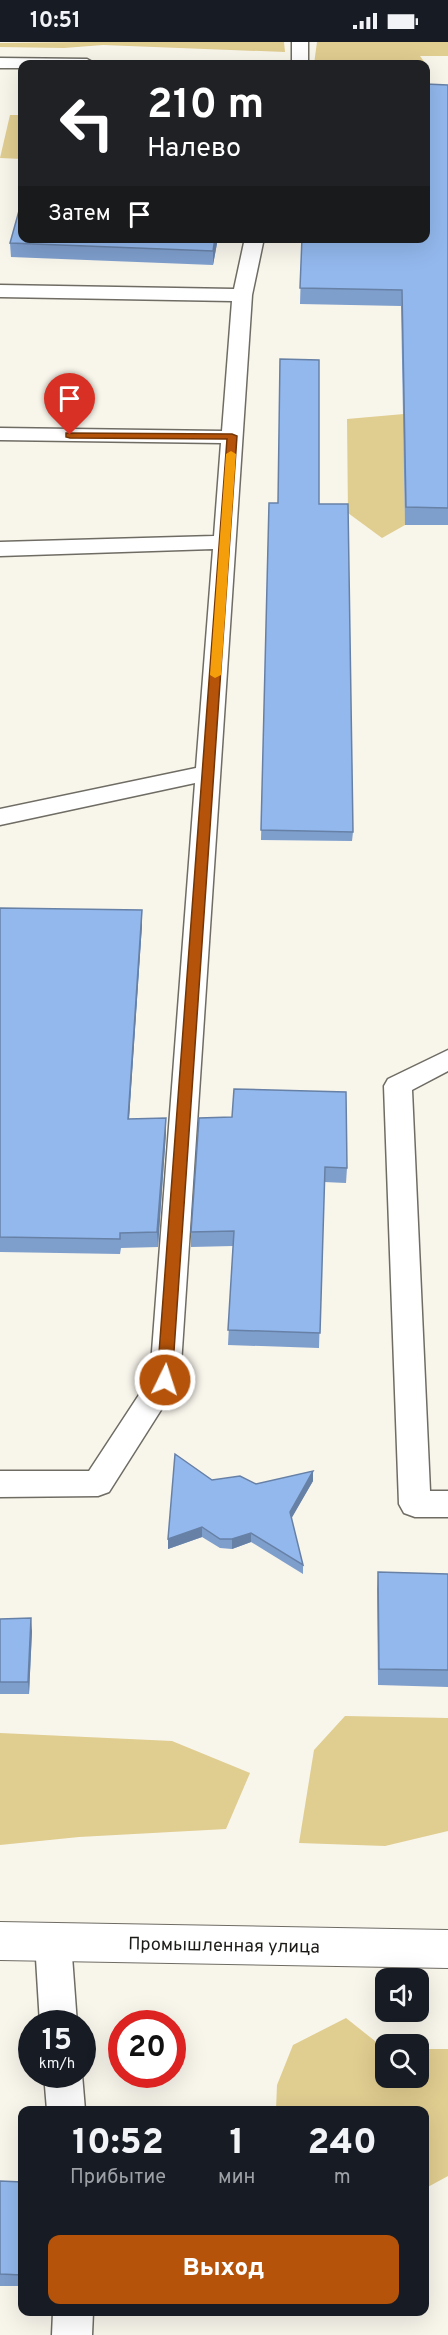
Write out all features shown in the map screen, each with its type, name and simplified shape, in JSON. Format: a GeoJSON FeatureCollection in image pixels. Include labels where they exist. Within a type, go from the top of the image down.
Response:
{"type":"FeatureCollection","features":[{"type":"Feature","properties":{"kind":"street","name":"Промышленная улица"},"geometry":{"type":"LineString","coordinates":[[0,1941],[448,1949]]}},
{"type":"Feature","properties":{"kind":"lane"},"geometry":{"type":"LineString","coordinates":[[300,42],[300,60]]}},
{"type":"Feature","properties":{"kind":"lane"},"geometry":{"type":"LineString","coordinates":[[0,63],[18,63]]}},
{"type":"Feature","properties":{"kind":"lane"},"geometry":{"type":"LineString","coordinates":[[0,1484],[98,1483],[165,1380],[242,296],[254,243]]}},
{"type":"Feature","properties":{"kind":"lane"},"geometry":{"type":"LineString","coordinates":[[0,291],[242,296]]}},
{"type":"Feature","properties":{"kind":"lane"},"geometry":{"type":"LineString","coordinates":[[0,434],[232,436]]}},
{"type":"Feature","properties":{"kind":"lane"},"geometry":{"type":"LineString","coordinates":[[0,549],[225,542]]}},
{"type":"Feature","properties":{"kind":"lane"},"geometry":{"type":"LineString","coordinates":[[0,817],[208,773]]}},
{"type":"Feature","properties":{"kind":"lane"},"geometry":{"type":"LineString","coordinates":[[448,1059],[398,1086],[415,1504],[448,1504]]}},
{"type":"Feature","properties":{"kind":"lane"},"geometry":{"type":"LineString","coordinates":[[53,1942],[58,2010]]}},
{"type":"Feature","properties":{"kind":"lane"},"geometry":{"type":"LineString","coordinates":[[64,2088],[66,2106]]}},
{"type":"Feature","properties":{"kind":"lane"},"geometry":{"type":"LineString","coordinates":[[72,2335],[73,2316]]}},
{"type":"Feature","properties":{"kind":"shaded area"},"geometry":{"type":"Polygon","coordinates":[[[284,42],[285,52],[103,45],[64,48],[0,47],[0,43],[284,42]]]}},
{"type":"Feature","properties":{"kind":"shaded area"},"geometry":{"type":"Polygon","coordinates":[[[317,42],[448,42],[448,56],[420,56],[423,60],[315,60],[317,42]]]}},
{"type":"Feature","properties":{"kind":"shaded area"},"geometry":{"type":"Polygon","coordinates":[[[10,115],[18,115],[18,159],[0,158],[10,115]]]}},
{"type":"Feature","properties":{"kind":"shaded area"},"geometry":{"type":"Polygon","coordinates":[[[404,414],[405,525],[382,538],[348,513],[347,419],[404,414]]]}},
{"type":"Feature","properties":{"kind":"shaded area"},"geometry":{"type":"Polygon","coordinates":[[[345,1716],[448,1718],[448,1831],[385,1846],[299,1843],[314,1750],[345,1716]]]}},
{"type":"Feature","properties":{"kind":"shaded area"},"geometry":{"type":"Polygon","coordinates":[[[0,1733],[172,1741],[250,1773],[226,1829],[79,1837],[0,1845],[0,1733]]]}},
{"type":"Feature","properties":{"kind":"shaded area"},"geometry":{"type":"Polygon","coordinates":[[[346,2018],[375,2041],[375,2088],[429,2088],[429,2049],[448,2049],[448,2176],[429,2186],[429,2106],[276,2106],[277,2085],[293,2045],[346,2018]]]}},
{"type":"Feature","properties":{"kind":"building"},"geometry":{"type":"Polygon","coordinates":[[[430,84],[448,85],[448,508],[406,507],[402,290],[300,288],[302,243],[430,243],[430,84]]]}},
{"type":"Feature","properties":{"kind":"building"},"geometry":{"type":"Polygon","coordinates":[[[18,214],[18,243],[214,243],[213,251],[10,243],[18,214]]]}},
{"type":"Feature","properties":{"kind":"building"},"geometry":{"type":"Polygon","coordinates":[[[280,359],[319,360],[319,504],[348,504],[353,832],[261,830],[269,503],[278,503],[280,359]]]}},
{"type":"Feature","properties":{"kind":"building"},"geometry":{"type":"Polygon","coordinates":[[[0,908],[142,910],[128,1119],[166,1118],[157,1232],[120,1233],[120,1239],[0,1237],[0,908]]]}},
{"type":"Feature","properties":{"kind":"building"},"geometry":{"type":"Polygon","coordinates":[[[234,1089],[346,1092],[347,1168],[325,1167],[320,1333],[228,1330],[234,1231],[191,1232],[199,1118],[232,1117],[234,1089]]]}},
{"type":"Feature","properties":{"kind":"building"},"geometry":{"type":"Polygon","coordinates":[[[175,1454],[212,1480],[240,1476],[256,1484],[313,1471],[290,1512],[303,1565],[251,1533],[232,1539],[220,1539],[202,1527],[168,1539],[175,1454]]]}},
{"type":"Feature","properties":{"kind":"building"},"geometry":{"type":"Polygon","coordinates":[[[378,1572],[448,1574],[448,1670],[379,1669],[378,1572]]]}},
{"type":"Feature","properties":{"kind":"building"},"geometry":{"type":"Polygon","coordinates":[[[31,1618],[28,1682],[0,1682],[0,1619],[31,1618]]]}},
{"type":"Feature","properties":{"kind":"building"},"geometry":{"type":"Polygon","coordinates":[[[0,2181],[18,2182],[18,2275],[0,2274],[0,2181]]]}},
{"type":"Feature","properties":{"kind":"slow traffic"},"geometry":{"type":"LineString","coordinates":[[215,675],[231,454]]}},
{"type":"Feature","properties":{"kind":"route"},"geometry":{"type":"LineString","coordinates":[[70,435],[232,436],[165,1380]]}}]}
